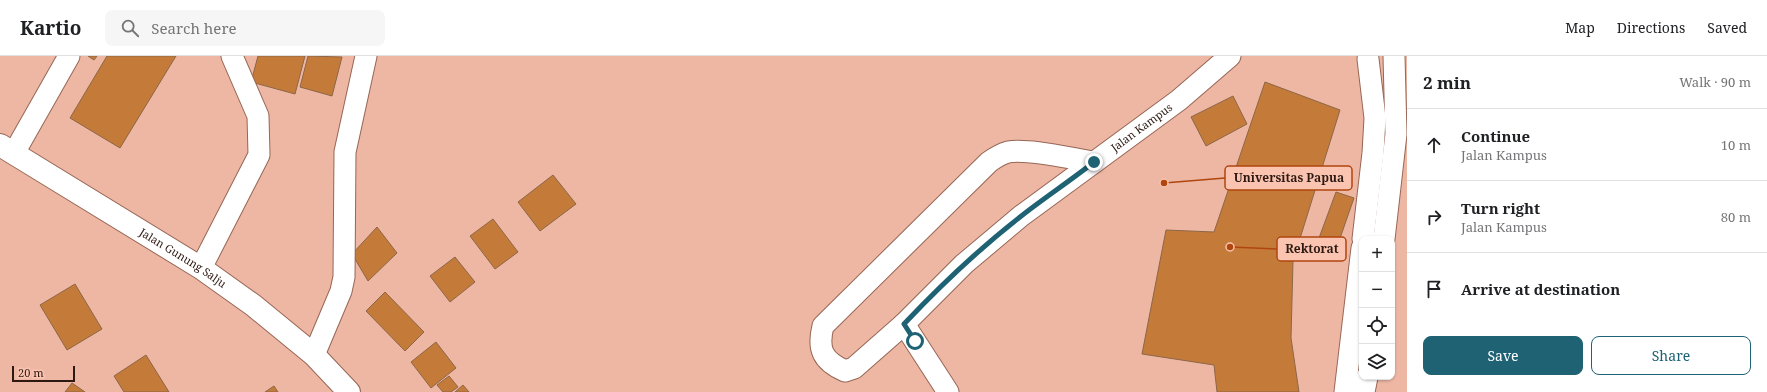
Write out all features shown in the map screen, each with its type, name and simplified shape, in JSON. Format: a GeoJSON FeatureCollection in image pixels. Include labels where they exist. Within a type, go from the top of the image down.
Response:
{"type":"FeatureCollection","features":[{"type":"Feature","properties":{"kind":"main road","name":"Jalan Gunung Salju"},"geometry":{"type":"LineString","coordinates":[[7,149],[201,268],[253,305],[314,355],[349,392]]}},
{"type":"Feature","properties":{"kind":"street"},"geometry":{"type":"LineString","coordinates":[[7,149],[69,56]]}},
{"type":"Feature","properties":{"kind":"street"},"geometry":{"type":"LineString","coordinates":[[201,268],[258,155],[258,116],[232,56]]}},
{"type":"Feature","properties":{"kind":"street"},"geometry":{"type":"LineString","coordinates":[[314,355],[341,291],[344,277],[345,152],[366,56]]}},
{"type":"Feature","properties":{"kind":"street","name":"Jalan Kampus"},"geometry":{"type":"LineString","coordinates":[[1094,162],[1037,153],[1010,151],[1000,154],[989,162],[823,326],[819,340],[825,358],[833,366],[845,371],[854,368],[910,333],[970,260],[1021,216],[1179,100],[1230,56]]}},
{"type":"Feature","properties":{"kind":"street"},"geometry":{"type":"LineString","coordinates":[[1366,236],[1381,179],[1396,134],[1394,56]]}},
{"type":"Feature","properties":{"kind":"street"},"geometry":{"type":"LineString","coordinates":[[1365,57],[1375,118],[1381,179],[1384,236]]}},
{"type":"Feature","properties":{"kind":"street"},"geometry":{"type":"LineString","coordinates":[[1345,392],[1356,342],[1361,272]]}},
{"type":"Feature","properties":{"kind":"street"},"geometry":{"type":"LineString","coordinates":[[910,333],[948,392]]}},
{"type":"Feature","properties":{"kind":"street"},"geometry":{"type":"LineString","coordinates":[[1364,392],[1366,380]]}},
{"type":"Feature","properties":{"kind":"building"},"geometry":{"type":"Polygon","coordinates":[[[88,56],[97,56],[94,60],[88,56]]]}},
{"type":"Feature","properties":{"kind":"building"},"geometry":{"type":"Polygon","coordinates":[[[107,56],[176,56],[120,148],[70,118],[107,56]]]}},
{"type":"Feature","properties":{"kind":"building"},"geometry":{"type":"Polygon","coordinates":[[[258,56],[305,56],[295,94],[251,82],[258,56]]]}},
{"type":"Feature","properties":{"kind":"building"},"geometry":{"type":"Polygon","coordinates":[[[308,56],[342,57],[332,96],[300,87],[308,56]]]}},
{"type":"Feature","properties":{"kind":"building"},"geometry":{"type":"Polygon","coordinates":[[[1265,82],[1340,110],[1293,261],[1291,338],[1299,392],[1217,392],[1214,365],[1142,354],[1166,230],[1214,232],[1265,82]]]}},
{"type":"Feature","properties":{"kind":"building"},"geometry":{"type":"Polygon","coordinates":[[[1233,96],[1247,124],[1206,146],[1191,117],[1233,96]]]}},
{"type":"Feature","properties":{"kind":"building"},"geometry":{"type":"Polygon","coordinates":[[[553,175],[576,204],[540,231],[518,202],[553,175]]]}},
{"type":"Feature","properties":{"kind":"building"},"geometry":{"type":"Polygon","coordinates":[[[1336,192],[1354,198],[1338,244],[1319,238],[1336,192]]]}},
{"type":"Feature","properties":{"kind":"building"},"geometry":{"type":"Polygon","coordinates":[[[493,219],[518,252],[495,269],[470,236],[493,219]]]}},
{"type":"Feature","properties":{"kind":"building"},"geometry":{"type":"Polygon","coordinates":[[[377,227],[397,253],[368,281],[352,254],[377,227]]]}},
{"type":"Feature","properties":{"kind":"building"},"geometry":{"type":"Polygon","coordinates":[[[455,257],[475,282],[450,302],[430,276],[455,257]]]}},
{"type":"Feature","properties":{"kind":"building"},"geometry":{"type":"Polygon","coordinates":[[[75,284],[102,329],[67,350],[40,305],[75,284]]]}},
{"type":"Feature","properties":{"kind":"building"},"geometry":{"type":"Polygon","coordinates":[[[385,292],[424,332],[405,351],[366,311],[385,292]]]}},
{"type":"Feature","properties":{"kind":"building"},"geometry":{"type":"Polygon","coordinates":[[[436,342],[456,368],[431,388],[411,362],[436,342]]]}},
{"type":"Feature","properties":{"kind":"building"},"geometry":{"type":"Polygon","coordinates":[[[146,355],[169,392],[124,392],[114,376],[146,355]]]}},
{"type":"Feature","properties":{"kind":"building"},"geometry":{"type":"Polygon","coordinates":[[[449,376],[458,387],[451,392],[443,392],[437,385],[449,376]]]}},
{"type":"Feature","properties":{"kind":"building"},"geometry":{"type":"Polygon","coordinates":[[[72,383],[85,392],[65,392],[72,383]]]}},
{"type":"Feature","properties":{"kind":"building"},"geometry":{"type":"Polygon","coordinates":[[[463,385],[469,392],[455,392],[463,385]]]}},
{"type":"Feature","properties":{"kind":"building"},"geometry":{"type":"Polygon","coordinates":[[[274,386],[278,392],[265,392],[274,386]]]}},
{"type":"Feature","properties":{"kind":"place","name":"Universitas Papua"},"geometry":{"type":"Point","coordinates":[1164,183]}},
{"type":"Feature","properties":{"kind":"place","name":"Rektorat"},"geometry":{"type":"Point","coordinates":[1230,247]}},
{"type":"Feature","properties":{"kind":"route"},"geometry":{"type":"LineString","coordinates":[[915,341],[904,324],[917,310],[964,264],[1021,216],[1094,162]]}}]}
